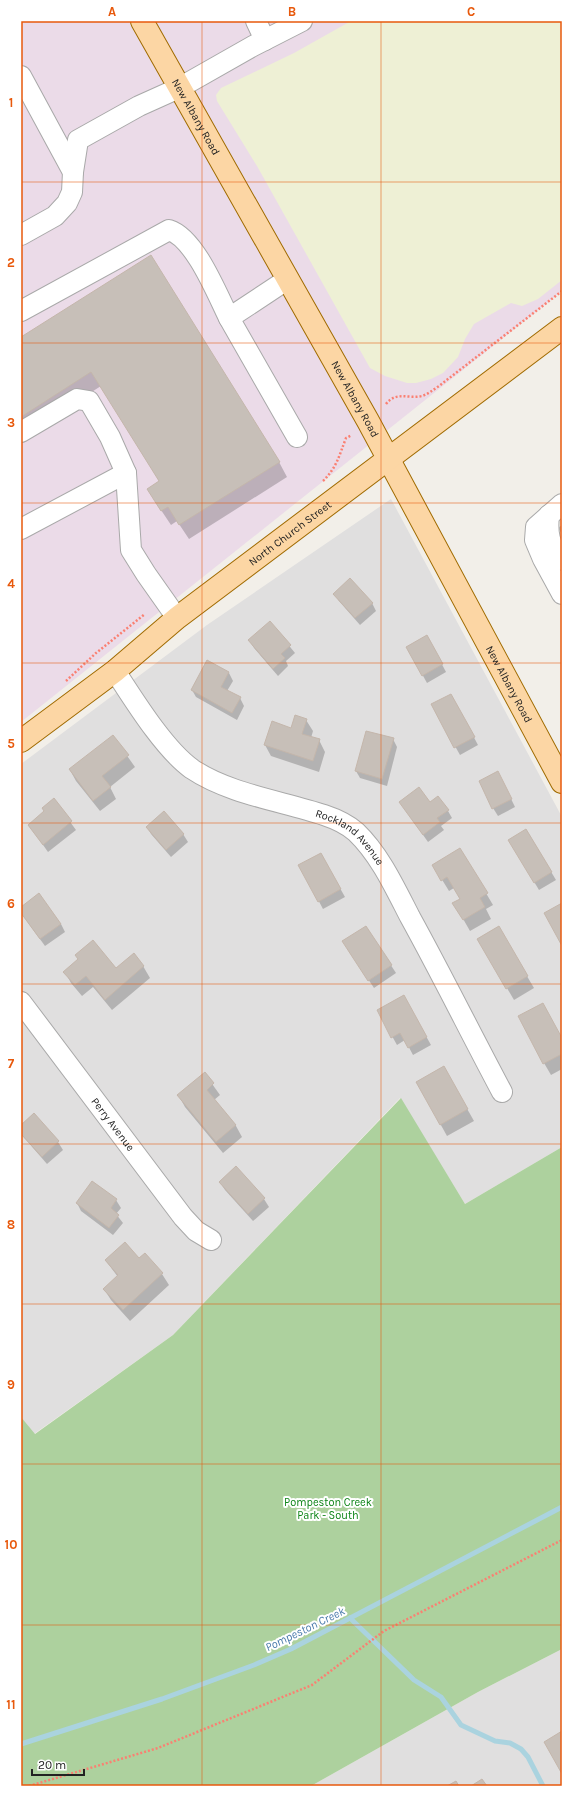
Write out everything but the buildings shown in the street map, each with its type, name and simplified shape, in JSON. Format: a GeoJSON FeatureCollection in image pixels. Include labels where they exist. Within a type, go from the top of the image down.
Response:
{"type":"FeatureCollection","features":[{"type":"Feature","properties":{"kind":"main road","name":"New Albany Road"},"geometry":{"type":"LineString","coordinates":[[142,21],[172,71],[179,88],[389,458],[562,782]]}},
{"type":"Feature","properties":{"kind":"main road","name":"North Church Street"},"geometry":{"type":"LineString","coordinates":[[21,741],[115,671],[177,618],[562,328]]}},
{"type":"Feature","properties":{"kind":"street"},"geometry":{"type":"LineString","coordinates":[[256,21],[265,40]]}},
{"type":"Feature","properties":{"kind":"street"},"geometry":{"type":"LineString","coordinates":[[21,235],[55,216],[67,203],[72,192],[73,172],[78,140],[139,106],[179,88],[302,21]]}},
{"type":"Feature","properties":{"kind":"street"},"geometry":{"type":"LineString","coordinates":[[21,76],[73,172]]}},
{"type":"Feature","properties":{"kind":"street"},"geometry":{"type":"LineString","coordinates":[[21,311],[169,230],[177,232],[186,240],[194,251],[229,318],[298,437]]}},
{"type":"Feature","properties":{"kind":"street"},"geometry":{"type":"LineString","coordinates":[[229,318],[288,279]]}},
{"type":"Feature","properties":{"kind":"street"},"geometry":{"type":"LineString","coordinates":[[21,432],[77,399],[88,401],[110,437],[126,473],[132,550],[146,574],[177,618]]}},
{"type":"Feature","properties":{"kind":"street"},"geometry":{"type":"LineString","coordinates":[[21,529],[126,473]]}},
{"type":"Feature","properties":{"kind":"street"},"geometry":{"type":"LineString","coordinates":[[555,510],[547,532],[557,554],[562,560]]}},
{"type":"Feature","properties":{"kind":"street"},"geometry":{"type":"LineString","coordinates":[[555,510],[536,527],[535,540],[543,559],[562,594]]}},
{"type":"Feature","properties":{"kind":"street","name":"Rockland Avenue"},"geometry":{"type":"LineString","coordinates":[[115,671],[167,744],[178,757],[192,768],[224,785],[324,814],[340,821],[356,832],[369,846],[382,866],[431,954],[502,1092]]}},
{"type":"Feature","properties":{"kind":"street","name":"Perry Avenue"},"geometry":{"type":"LineString","coordinates":[[21,1002],[183,1218],[196,1231],[211,1240]]}},
{"type":"Feature","properties":{"kind":"path"},"geometry":{"type":"LineString","coordinates":[[386,404],[390,399],[397,396],[414,397],[423,395],[439,386],[562,291]]}},
{"type":"Feature","properties":{"kind":"path"},"geometry":{"type":"LineString","coordinates":[[323,482],[333,472],[346,438],[352,435]]}},
{"type":"Feature","properties":{"kind":"path"},"geometry":{"type":"LineString","coordinates":[[63,684],[145,614]]}},
{"type":"Feature","properties":{"kind":"path"},"geometry":{"type":"LineString","coordinates":[[29,1786],[158,1748],[312,1685],[382,1632],[562,1540]]}},
{"type":"Feature","properties":{"kind":"shaded area"},"geometry":{"type":"Polygon","coordinates":[[[21,21],[562,21],[562,291],[21,722],[21,21]]]}},
{"type":"Feature","properties":{"kind":"shaded area"},"geometry":{"type":"Polygon","coordinates":[[[391,499],[562,817],[562,1147],[465,1204],[400,1098],[173,1335],[34,1434],[21,1417],[21,764],[207,625],[391,499]]]}},
{"type":"Feature","properties":{"kind":"shaded area"},"geometry":{"type":"Polygon","coordinates":[[[562,1649],[562,1786],[311,1786],[478,1692],[562,1649]]]}},
{"type":"Feature","properties":{"kind":"green space"},"geometry":{"type":"Polygon","coordinates":[[[351,21],[562,21],[562,280],[538,299],[522,306],[511,303],[474,324],[465,339],[458,357],[443,373],[431,379],[416,383],[407,383],[385,376],[370,368],[257,166],[217,101],[216,95],[221,88],[294,53],[351,21]]]}},
{"type":"Feature","properties":{"kind":"green space","name":"Pompeston Creek Park - South"},"geometry":{"type":"Polygon","coordinates":[[[401,1098],[465,1204],[562,1147],[562,1649],[478,1692],[311,1786],[21,1786],[21,1417],[35,1434],[173,1335],[401,1098]]]}},
{"type":"Feature","properties":{"kind":"waterway","name":"Pompeston Creek"},"geometry":{"type":"LineString","coordinates":[[21,1744],[162,1699],[254,1665],[291,1649],[562,1507]]}},
{"type":"Feature","properties":{"kind":"waterway"},"geometry":{"type":"LineString","coordinates":[[350,1618],[414,1680],[441,1697],[461,1725],[495,1741],[510,1743],[521,1749],[528,1757],[543,1786]]}}]}
